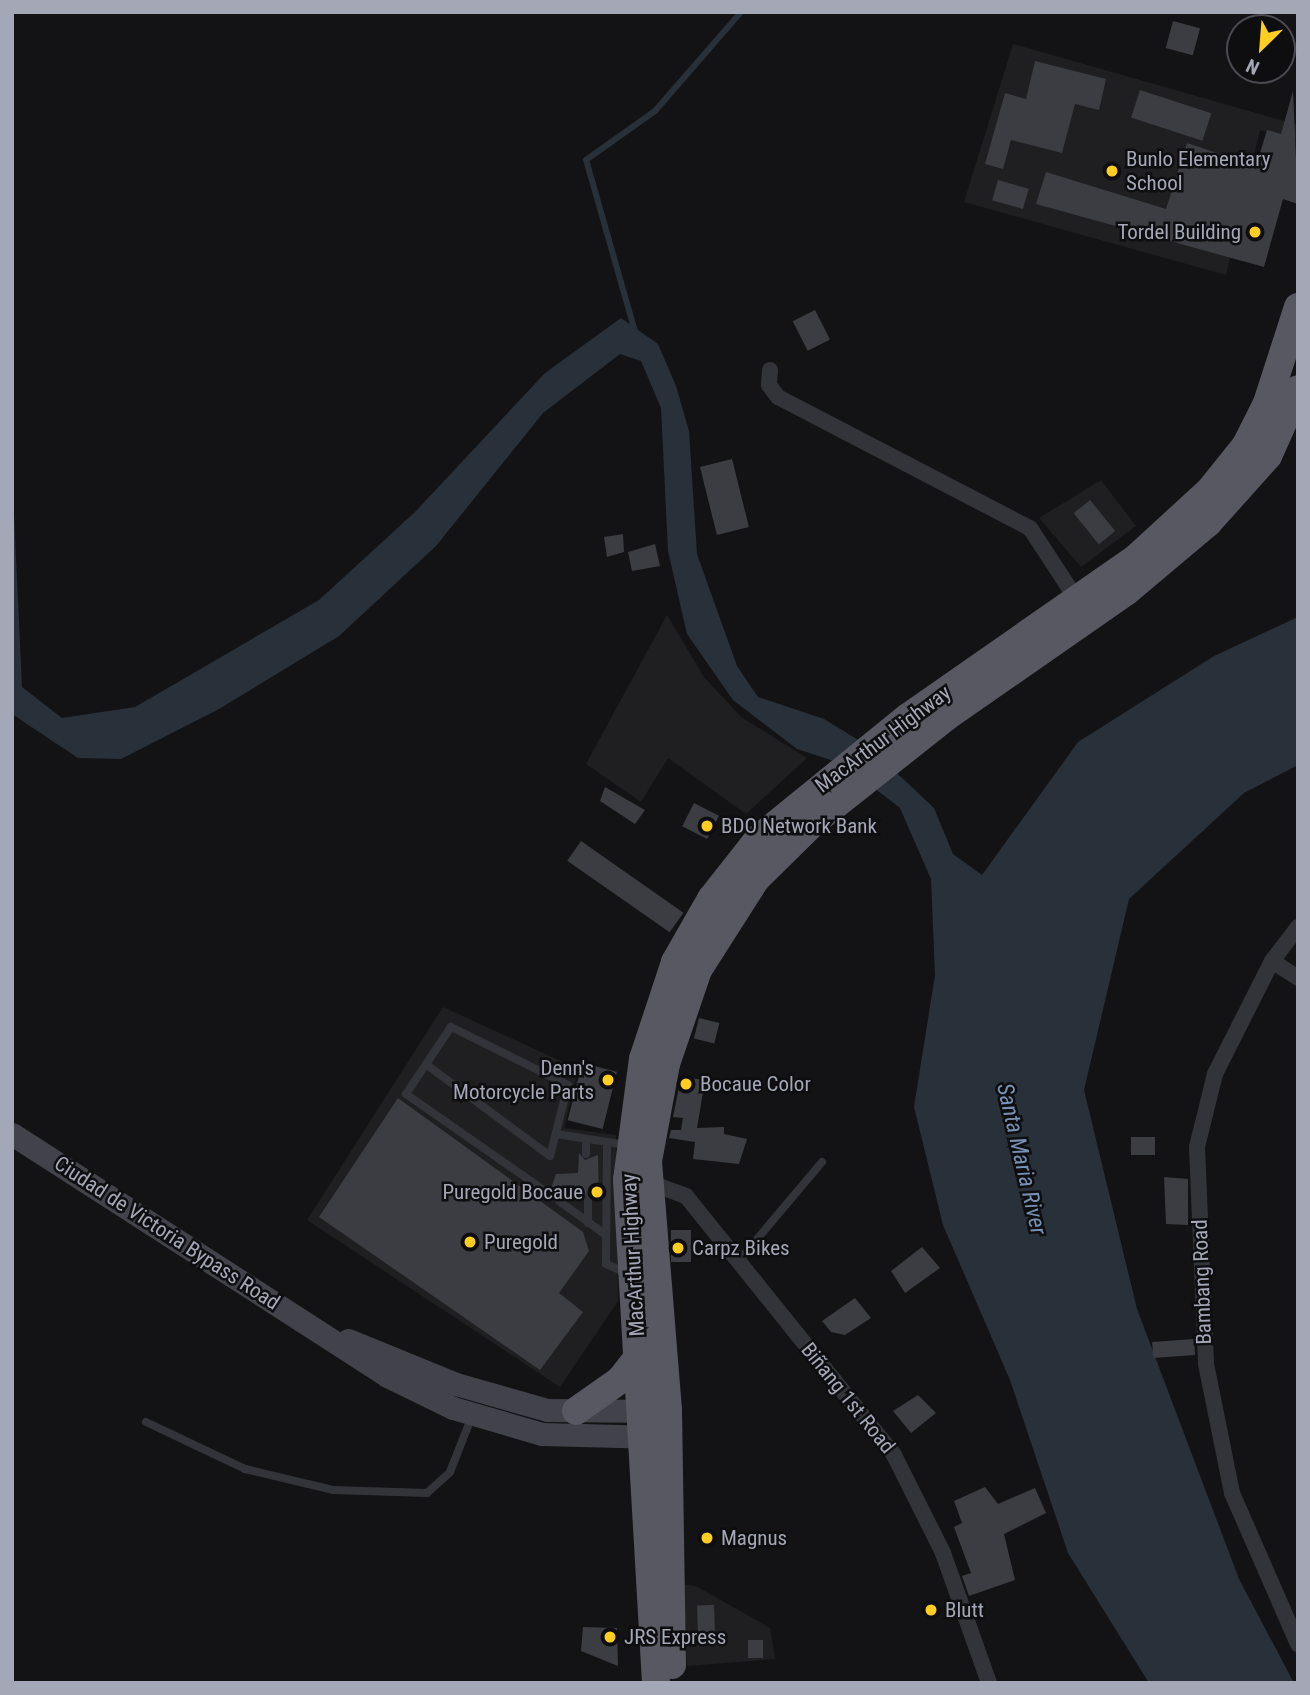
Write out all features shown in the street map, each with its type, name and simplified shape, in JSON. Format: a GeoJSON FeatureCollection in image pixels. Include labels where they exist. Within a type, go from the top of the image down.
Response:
{"type":"FeatureCollection","features":[{"type":"Feature","properties":{"kind":"highway","name":"MacArthur Highway"},"geometry":{"type":"LineString","coordinates":[[1084,610],[1181,519],[1246,445],[1296,318]]}},
{"type":"Feature","properties":{"kind":"highway","name":"MacArthur Highway"},"geometry":{"type":"LineString","coordinates":[[673,1683],[638,1181],[629,1145],[643,1059],[675,962],[711,899],[759,838],[808,811],[916,726],[1084,610],[1173,555],[1239,492],[1268,456],[1298,389]]}},
{"type":"Feature","properties":{"kind":"highway","name":"MacArthur Highway"},"geometry":{"type":"LineString","coordinates":[[644,1274],[638,1357],[654,1424],[656,1683]]}},
{"type":"Feature","properties":{"kind":"highway"},"geometry":{"type":"LineString","coordinates":[[576,1410],[620,1380],[638,1357]]}},
{"type":"Feature","properties":{"kind":"main road","name":"Ciudad de Victoria Bypass Road"},"geometry":{"type":"LineString","coordinates":[[12,1134],[387,1376],[473,1414],[542,1434],[654,1424]]}},
{"type":"Feature","properties":{"kind":"main road","name":"Ciudad de Victoria Bypass Road"},"geometry":{"type":"LineString","coordinates":[[321,1333],[456,1384],[547,1410],[576,1410],[654,1424]]}},
{"type":"Feature","properties":{"kind":"street"},"geometry":{"type":"LineString","coordinates":[[770,370],[769,385],[778,397],[1030,528],[1084,610]]}},
{"type":"Feature","properties":{"kind":"street","name":"Bambang Road"},"geometry":{"type":"LineString","coordinates":[[1298,928],[1272,961],[1216,1074],[1196,1147],[1206,1364],[1232,1493],[1298,1644]]}},
{"type":"Feature","properties":{"kind":"street"},"geometry":{"type":"LineString","coordinates":[[1272,961],[1298,978]]}},
{"type":"Feature","properties":{"kind":"street","name":"Biñang 1st Road"},"geometry":{"type":"LineString","coordinates":[[638,1181],[685,1196],[908,1478],[989,1683]]}},
{"type":"Feature","properties":{"kind":"lane"},"geometry":{"type":"LineString","coordinates":[[426,1065],[550,1156],[568,1085],[451,1027],[406,1094],[545,1191]]}},
{"type":"Feature","properties":{"kind":"lane"},"geometry":{"type":"LineString","coordinates":[[556,1134],[629,1145],[606,1235],[606,1264],[612,1272],[644,1274]]}},
{"type":"Feature","properties":{"kind":"lane"},"geometry":{"type":"LineString","coordinates":[[586,1140],[586,1154]]}},
{"type":"Feature","properties":{"kind":"lane"},"geometry":{"type":"LineString","coordinates":[[737,1263],[822,1161]]}},
{"type":"Feature","properties":{"kind":"lane"},"geometry":{"type":"LineString","coordinates":[[588,1198],[588,1223]]}},
{"type":"Feature","properties":{"kind":"lane"},"geometry":{"type":"LineString","coordinates":[[559,1201],[606,1235]]}},
{"type":"Feature","properties":{"kind":"lane"},"geometry":{"type":"LineString","coordinates":[[146,1422],[245,1469],[333,1490],[427,1493],[450,1472],[473,1414]]}},
{"type":"Feature","properties":{"kind":"shaded area","name":"Bunlo Elementary School"},"geometry":{"type":"Polygon","coordinates":[[[1013,44],[1298,125],[1298,140],[1260,130],[1226,275],[964,202],[1013,44]]]}},
{"type":"Feature","properties":{"kind":"shaded area"},"geometry":{"type":"Polygon","coordinates":[[[1101,480],[1136,526],[1081,567],[1039,518],[1101,480]]]}},
{"type":"Feature","properties":{"kind":"shaded area"},"geometry":{"type":"Polygon","coordinates":[[[667,615],[704,677],[741,717],[807,758],[746,814],[668,758],[641,802],[586,764],[667,615]]]}},
{"type":"Feature","properties":{"kind":"shaded area"},"geometry":{"type":"Polygon","coordinates":[[[443,1007],[578,1069],[564,1128],[616,1135],[618,1301],[560,1387],[307,1220],[443,1007]]]}},
{"type":"Feature","properties":{"kind":"shaded area"},"geometry":{"type":"Polygon","coordinates":[[[680,1584],[696,1586],[770,1628],[775,1659],[687,1666],[680,1584]]]}},
{"type":"Feature","properties":{"kind":"water","name":"Santa Maria River"},"geometry":{"type":"Polygon","coordinates":[[[621,318],[658,344],[676,386],[689,431],[697,554],[737,666],[758,697],[824,719],[868,746],[934,808],[953,854],[982,875],[1078,742],[1214,656],[1298,617],[1298,765],[1244,793],[1129,899],[1084,1090],[1137,1309],[1239,1579],[1294,1683],[1149,1683],[1068,1553],[1010,1380],[943,1225],[914,1107],[935,975],[931,879],[900,808],[843,764],[797,749],[733,700],[687,634],[668,551],[661,408],[641,361],[620,354],[543,413],[436,546],[339,636],[219,709],[121,759],[78,758],[12,714],[12,471],[22,687],[62,718],[135,707],[319,600],[415,512],[545,373],[621,318]]]}},
{"type":"Feature","properties":{"kind":"building"},"geometry":{"type":"Polygon","coordinates":[[[1173,21],[1200,28],[1193,55],[1166,48],[1173,21]]]}},
{"type":"Feature","properties":{"kind":"building"},"geometry":{"type":"Polygon","coordinates":[[[1035,61],[1106,79],[1099,110],[1075,104],[1062,153],[1011,140],[1003,169],[985,164],[1005,93],[1026,99],[1035,61]]]}},
{"type":"Feature","properties":{"kind":"building"},"geometry":{"type":"Polygon","coordinates":[[[1140,90],[1211,113],[1202,141],[1131,118],[1140,90]]]}},
{"type":"Feature","properties":{"kind":"building"},"geometry":{"type":"Polygon","coordinates":[[[1293,91],[1298,204],[1283,199],[1264,267],[1036,204],[1046,172],[1166,209],[1187,143],[1256,166],[1267,130],[1281,134],[1293,91]]]}},
{"type":"Feature","properties":{"kind":"building"},"geometry":{"type":"Polygon","coordinates":[[[998,180],[1029,189],[1023,209],[992,200],[998,180]]]}},
{"type":"Feature","properties":{"kind":"building"},"geometry":{"type":"Polygon","coordinates":[[[815,310],[830,339],[808,351],[793,321],[815,310]]]}},
{"type":"Feature","properties":{"kind":"building"},"geometry":{"type":"Polygon","coordinates":[[[732,459],[749,527],[717,535],[700,467],[732,459]]]}},
{"type":"Feature","properties":{"kind":"building"},"geometry":{"type":"Polygon","coordinates":[[[1090,500],[1115,531],[1099,544],[1074,513],[1090,500]]]}},
{"type":"Feature","properties":{"kind":"building"},"geometry":{"type":"Polygon","coordinates":[[[623,534],[624,552],[607,557],[604,537],[623,534]]]}},
{"type":"Feature","properties":{"kind":"building"},"geometry":{"type":"Polygon","coordinates":[[[655,544],[660,566],[632,571],[628,552],[655,544]]]}},
{"type":"Feature","properties":{"kind":"building"},"geometry":{"type":"Polygon","coordinates":[[[605,787],[645,810],[635,824],[600,801],[605,787]]]}},
{"type":"Feature","properties":{"kind":"building"},"geometry":{"type":"Polygon","coordinates":[[[694,803],[719,816],[707,839],[682,826],[694,803]]]}},
{"type":"Feature","properties":{"kind":"building"},"geometry":{"type":"Polygon","coordinates":[[[581,841],[683,913],[670,932],[567,861],[581,841]]]}},
{"type":"Feature","properties":{"kind":"building"},"geometry":{"type":"Polygon","coordinates":[[[699,1018],[719,1023],[714,1043],[694,1038],[699,1018]]]}},
{"type":"Feature","properties":{"kind":"building"},"geometry":{"type":"Polygon","coordinates":[[[582,1063],[617,1072],[603,1129],[568,1120],[582,1063]]]}},
{"type":"Feature","properties":{"kind":"building"},"geometry":{"type":"Polygon","coordinates":[[[681,1077],[705,1080],[697,1128],[724,1127],[724,1134],[747,1139],[739,1164],[693,1159],[695,1142],[669,1138],[671,1130],[681,1130],[683,1118],[673,1117],[681,1077]]]}},
{"type":"Feature","properties":{"kind":"building","name":"Puregold"},"geometry":{"type":"Polygon","coordinates":[[[398,1098],[583,1232],[589,1251],[559,1293],[583,1312],[540,1370],[319,1217],[398,1098]]]}},
{"type":"Feature","properties":{"kind":"building"},"geometry":{"type":"Polygon","coordinates":[[[1131,1137],[1155,1137],[1155,1155],[1131,1155],[1131,1137]]]}},
{"type":"Feature","properties":{"kind":"building"},"geometry":{"type":"Polygon","coordinates":[[[579,1153],[585,1160],[598,1155],[599,1199],[589,1192],[581,1198],[548,1197],[556,1174],[578,1173],[579,1153]]]}},
{"type":"Feature","properties":{"kind":"building"},"geometry":{"type":"Polygon","coordinates":[[[1164,1177],[1188,1179],[1188,1225],[1166,1224],[1164,1177]]]}},
{"type":"Feature","properties":{"kind":"building"},"geometry":{"type":"Polygon","coordinates":[[[671,1230],[691,1230],[691,1262],[671,1262],[671,1230]]]}},
{"type":"Feature","properties":{"kind":"building"},"geometry":{"type":"Polygon","coordinates":[[[922,1247],[940,1268],[905,1293],[891,1271],[922,1247]]]}},
{"type":"Feature","properties":{"kind":"building"},"geometry":{"type":"Polygon","coordinates":[[[855,1298],[871,1318],[845,1335],[831,1332],[822,1321],[855,1298]]]}},
{"type":"Feature","properties":{"kind":"building"},"geometry":{"type":"Polygon","coordinates":[[[1194,1339],[1195,1355],[1153,1358],[1152,1342],[1194,1339]]]}},
{"type":"Feature","properties":{"kind":"building"},"geometry":{"type":"Polygon","coordinates":[[[918,1395],[936,1413],[911,1433],[893,1411],[918,1395]]]}},
{"type":"Feature","properties":{"kind":"building"},"geometry":{"type":"Polygon","coordinates":[[[985,1487],[998,1504],[1035,1488],[1046,1513],[1004,1534],[1015,1580],[969,1596],[962,1576],[971,1573],[954,1527],[962,1523],[954,1501],[985,1487]]]}},
{"type":"Feature","properties":{"kind":"building"},"geometry":{"type":"Polygon","coordinates":[[[714,1605],[715,1632],[698,1633],[697,1606],[714,1605]]]}},
{"type":"Feature","properties":{"kind":"building"},"geometry":{"type":"Polygon","coordinates":[[[583,1627],[617,1628],[618,1666],[581,1651],[583,1627]]]}},
{"type":"Feature","properties":{"kind":"building"},"geometry":{"type":"Polygon","coordinates":[[[748,1640],[763,1640],[763,1658],[748,1658],[748,1640]]]}},
{"type":"Feature","properties":{"kind":"waterway"},"geometry":{"type":"LineString","coordinates":[[636,335],[586,160],[655,111],[741,12]]}},
{"type":"Feature","properties":{"kind":"place","name":"Bunlo Elementary School"},"geometry":{"type":"Point","coordinates":[1112,171]}},
{"type":"Feature","properties":{"kind":"place","name":"Tordel Building"},"geometry":{"type":"Point","coordinates":[1255,232]}},
{"type":"Feature","properties":{"kind":"place","name":"BDO Network Bank"},"geometry":{"type":"Point","coordinates":[707,826]}},
{"type":"Feature","properties":{"kind":"place","name":"Denn's Motorcycle Parts"},"geometry":{"type":"Point","coordinates":[608,1080]}},
{"type":"Feature","properties":{"kind":"place","name":"Bocaue Color"},"geometry":{"type":"Point","coordinates":[686,1084]}},
{"type":"Feature","properties":{"kind":"place","name":"Puregold Bocaue"},"geometry":{"type":"Point","coordinates":[597,1192]}},
{"type":"Feature","properties":{"kind":"place","name":"Puregold"},"geometry":{"type":"Point","coordinates":[470,1242]}},
{"type":"Feature","properties":{"kind":"place","name":"Carpz Bikes"},"geometry":{"type":"Point","coordinates":[678,1248]}},
{"type":"Feature","properties":{"kind":"place","name":"Magnus"},"geometry":{"type":"Point","coordinates":[707,1538]}},
{"type":"Feature","properties":{"kind":"place","name":"Blutt"},"geometry":{"type":"Point","coordinates":[931,1610]}},
{"type":"Feature","properties":{"kind":"place","name":"JRS Express"},"geometry":{"type":"Point","coordinates":[610,1637]}}]}
